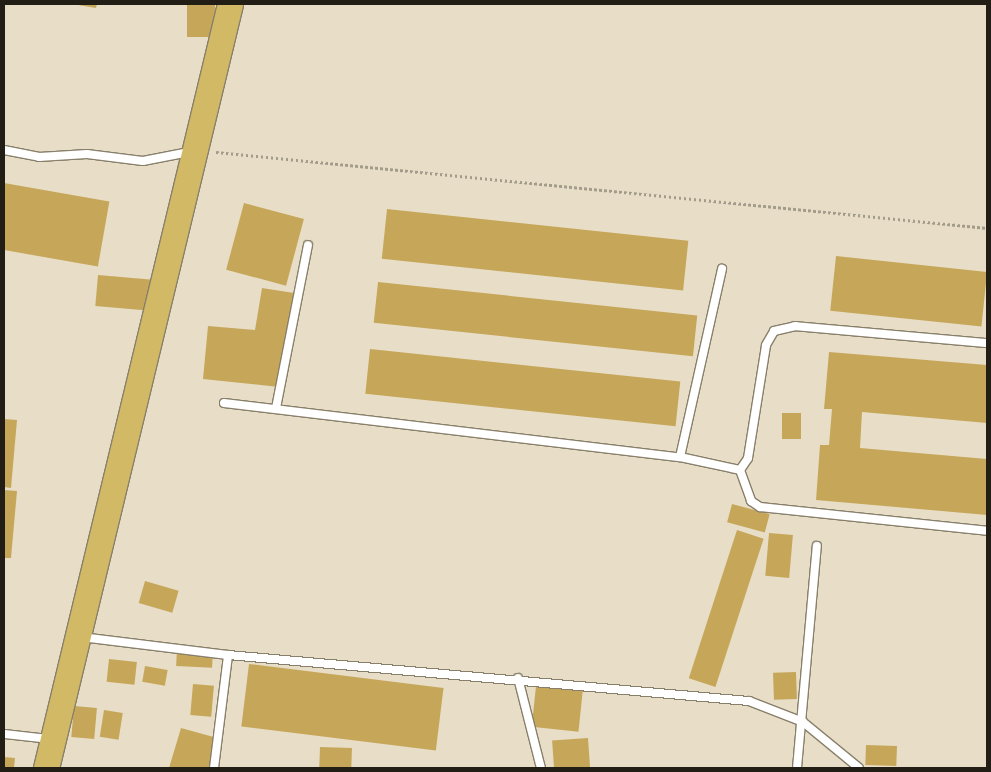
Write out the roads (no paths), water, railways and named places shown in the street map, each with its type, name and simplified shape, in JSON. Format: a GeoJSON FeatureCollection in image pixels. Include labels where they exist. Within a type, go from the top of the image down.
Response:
{"type":"FeatureCollection","features":[{"type":"Feature","properties":{"kind":"main road"},"geometry":{"type":"LineString","coordinates":[[46,768],[80,637],[230,4]]}},
{"type":"Feature","properties":{"kind":"lane"},"geometry":{"type":"LineString","coordinates":[[4,150],[39,157],[87,154],[143,161],[195,150]]}},
{"type":"Feature","properties":{"kind":"lane"},"geometry":{"type":"LineString","coordinates":[[276,408],[308,245]]}},
{"type":"Feature","properties":{"kind":"lane"},"geometry":{"type":"LineString","coordinates":[[680,457],[722,269]]}},
{"type":"Feature","properties":{"kind":"lane"},"geometry":{"type":"LineString","coordinates":[[740,470],[748,458],[766,346],[774,331],[795,326],[987,344]]}},
{"type":"Feature","properties":{"kind":"lane"},"geometry":{"type":"LineString","coordinates":[[224,403],[680,457],[740,470]]}},
{"type":"Feature","properties":{"kind":"lane"},"geometry":{"type":"LineString","coordinates":[[740,470],[751,501],[760,507],[987,531]]}},
{"type":"Feature","properties":{"kind":"lane"},"geometry":{"type":"LineString","coordinates":[[797,768],[803,722],[817,546]]}},
{"type":"Feature","properties":{"kind":"lane"},"geometry":{"type":"LineString","coordinates":[[80,637],[228,655],[518,678],[749,701],[803,722],[859,768]]}},
{"type":"Feature","properties":{"kind":"lane"},"geometry":{"type":"LineString","coordinates":[[214,768],[228,655]]}},
{"type":"Feature","properties":{"kind":"lane"},"geometry":{"type":"LineString","coordinates":[[518,678],[541,768]]}},
{"type":"Feature","properties":{"kind":"lane"},"geometry":{"type":"LineString","coordinates":[[4,734],[53,740]]}}]}
